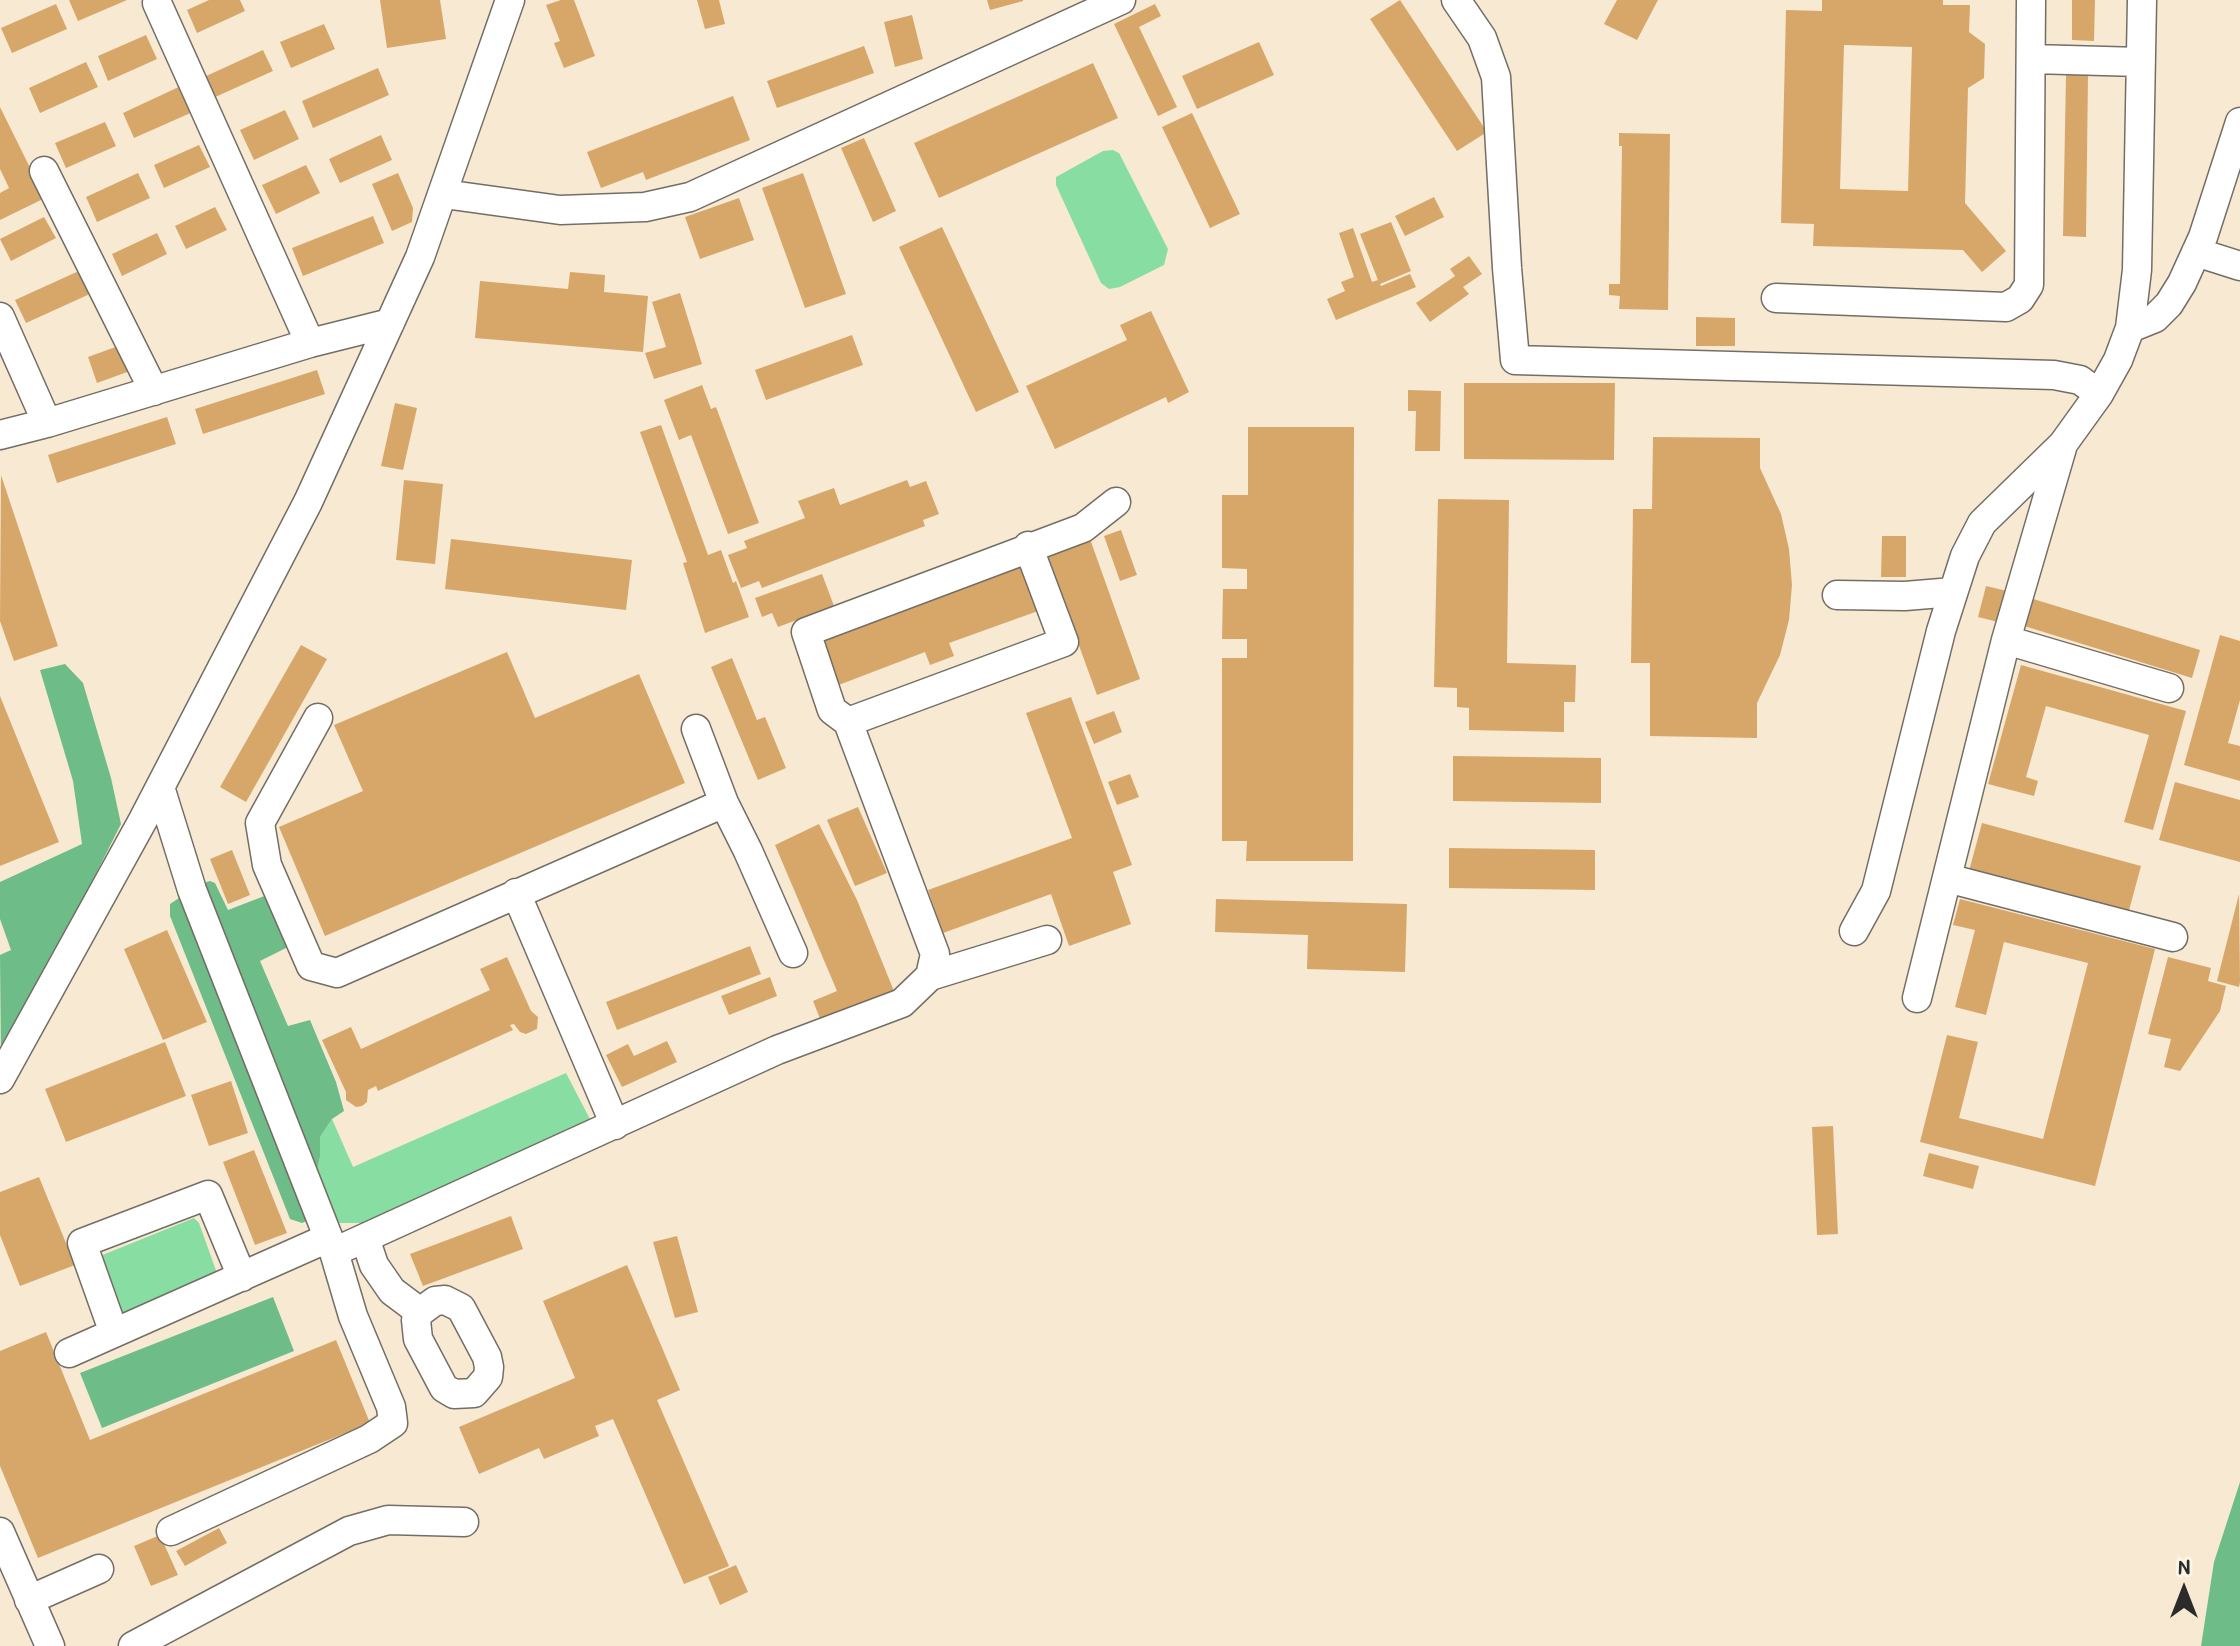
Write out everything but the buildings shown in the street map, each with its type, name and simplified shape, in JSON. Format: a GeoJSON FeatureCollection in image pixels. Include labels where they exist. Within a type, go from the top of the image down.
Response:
{"type":"FeatureCollection","features":[{"type":"Feature","properties":{"kind":"street"},"geometry":{"type":"LineString","coordinates":[[0,1079],[160,787],[308,502],[420,257],[510,0]]}},
{"type":"Feature","properties":{"kind":"street"},"geometry":{"type":"LineString","coordinates":[[444,194],[560,210],[645,207],[690,197],[1121,0]]}},
{"type":"Feature","properties":{"kind":"street"},"geometry":{"type":"LineString","coordinates":[[1456,0],[1482,38],[1496,77],[1515,360],[2054,375],[2080,380],[2099,394]]}},
{"type":"Feature","properties":{"kind":"street"},"geometry":{"type":"LineString","coordinates":[[1776,298],[2006,307],[2020,299],[2029,285],[2031,0]]}},
{"type":"Feature","properties":{"kind":"street"},"geometry":{"type":"LineString","coordinates":[[1854,931],[1876,891],[1965,556],[1982,523],[2063,444],[2099,394],[2118,360],[2130,328],[2137,270],[2142,0]]}},
{"type":"Feature","properties":{"kind":"street"},"geometry":{"type":"LineString","coordinates":[[157,3],[310,343]]}},
{"type":"Feature","properties":{"kind":"street"},"geometry":{"type":"LineString","coordinates":[[2032,59],[2140,62]]}},
{"type":"Feature","properties":{"kind":"street"},"geometry":{"type":"LineString","coordinates":[[2130,328],[2155,318],[2169,304],[2196,252],[2240,122]]}},
{"type":"Feature","properties":{"kind":"street"},"geometry":{"type":"LineString","coordinates":[[44,171],[154,391]]}},
{"type":"Feature","properties":{"kind":"street"},"geometry":{"type":"LineString","coordinates":[[2196,252],[2240,266]]}},
{"type":"Feature","properties":{"kind":"street"},"geometry":{"type":"LineString","coordinates":[[0,317],[47,423]]}},
{"type":"Feature","properties":{"kind":"street"},"geometry":{"type":"LineString","coordinates":[[0,435],[310,343],[390,323]]}},
{"type":"Feature","properties":{"kind":"street"},"geometry":{"type":"LineString","coordinates":[[1917,998],[2006,640],[2063,444]]}},
{"type":"Feature","properties":{"kind":"street"},"geometry":{"type":"LineString","coordinates":[[930,976],[935,954],[848,722],[832,710],[806,632],[1028,546],[1083,528],[1116,502]]}},
{"type":"Feature","properties":{"kind":"street"},"geometry":{"type":"LineString","coordinates":[[848,722],[1064,642],[1028,546]]}},
{"type":"Feature","properties":{"kind":"street"},"geometry":{"type":"LineString","coordinates":[[1837,595],[1905,596],[1953,592]]}},
{"type":"Feature","properties":{"kind":"street"},"geometry":{"type":"LineString","coordinates":[[2006,640],[2169,688]]}},
{"type":"Feature","properties":{"kind":"street"},"geometry":{"type":"LineString","coordinates":[[318,718],[260,823],[267,865],[311,966],[337,973],[724,803]]}},
{"type":"Feature","properties":{"kind":"street"},"geometry":{"type":"LineString","coordinates":[[696,729],[724,803],[793,953]]}},
{"type":"Feature","properties":{"kind":"street"},"geometry":{"type":"LineString","coordinates":[[160,787],[192,890],[331,1245],[353,1316],[391,1407],[393,1423],[369,1439],[171,1531]]}},
{"type":"Feature","properties":{"kind":"street"},"geometry":{"type":"LineString","coordinates":[[1947,878],[2173,937]]}},
{"type":"Feature","properties":{"kind":"street"},"geometry":{"type":"LineString","coordinates":[[516,893],[615,1125]]}},
{"type":"Feature","properties":{"kind":"street"},"geometry":{"type":"LineString","coordinates":[[69,1353],[242,1277],[331,1245],[365,1238],[777,1050],[902,1003],[930,976],[1047,940]]}},
{"type":"Feature","properties":{"kind":"street"},"geometry":{"type":"LineString","coordinates":[[114,1333],[82,1243],[208,1195],[242,1277]]}},
{"type":"Feature","properties":{"kind":"street"},"geometry":{"type":"LineString","coordinates":[[365,1238],[374,1265],[392,1291],[420,1312]]}},
{"type":"Feature","properties":{"kind":"street"},"geometry":{"type":"LineString","coordinates":[[133,1646],[349,1531],[388,1520],[464,1522]]}},
{"type":"Feature","properties":{"kind":"street"},"geometry":{"type":"LineString","coordinates":[[0,1532],[50,1646]]}},
{"type":"Feature","properties":{"kind":"street"},"geometry":{"type":"LineString","coordinates":[[29,1600],[99,1569]]}},
{"type":"Feature","properties":{"kind":"green space"},"geometry":{"type":"Polygon","coordinates":[[[1103,151],[1119,153],[1168,249],[1164,265],[1120,287],[1109,289],[1101,283],[1056,185],[1056,177],[1103,151]]]}},
{"type":"Feature","properties":{"kind":"green space"},"geometry":{"type":"Polygon","coordinates":[[[65,664],[83,683],[121,824],[1,1062],[0,955],[11,950],[0,919],[0,882],[82,844],[73,781],[40,670],[65,664]]]}},
{"type":"Feature","properties":{"kind":"green space"},"geometry":{"type":"Polygon","coordinates":[[[203,883],[215,883],[228,910],[267,895],[290,946],[260,961],[288,1026],[310,1020],[336,1082],[344,1111],[332,1119],[320,1137],[315,1179],[203,883]]]}},
{"type":"Feature","properties":{"kind":"green space"},"geometry":{"type":"Polygon","coordinates":[[[179,898],[190,908],[309,1220],[302,1223],[290,1219],[170,916],[170,904],[179,898]]]}},
{"type":"Feature","properties":{"kind":"green space"},"geometry":{"type":"Polygon","coordinates":[[[566,1073],[593,1125],[367,1223],[340,1223],[329,1213],[315,1179],[320,1137],[332,1119],[353,1167],[566,1073]]]}},
{"type":"Feature","properties":{"kind":"green space"},"geometry":{"type":"Polygon","coordinates":[[[194,1218],[199,1223],[218,1276],[124,1315],[100,1256],[194,1218]]]}},
{"type":"Feature","properties":{"kind":"green space"},"geometry":{"type":"Polygon","coordinates":[[[273,1297],[294,1351],[102,1428],[80,1373],[273,1297]]]}},
{"type":"Feature","properties":{"kind":"green space"},"geometry":{"type":"Polygon","coordinates":[[[2240,1482],[2240,1646],[2201,1646],[2214,1562],[2240,1482]]]}}]}
